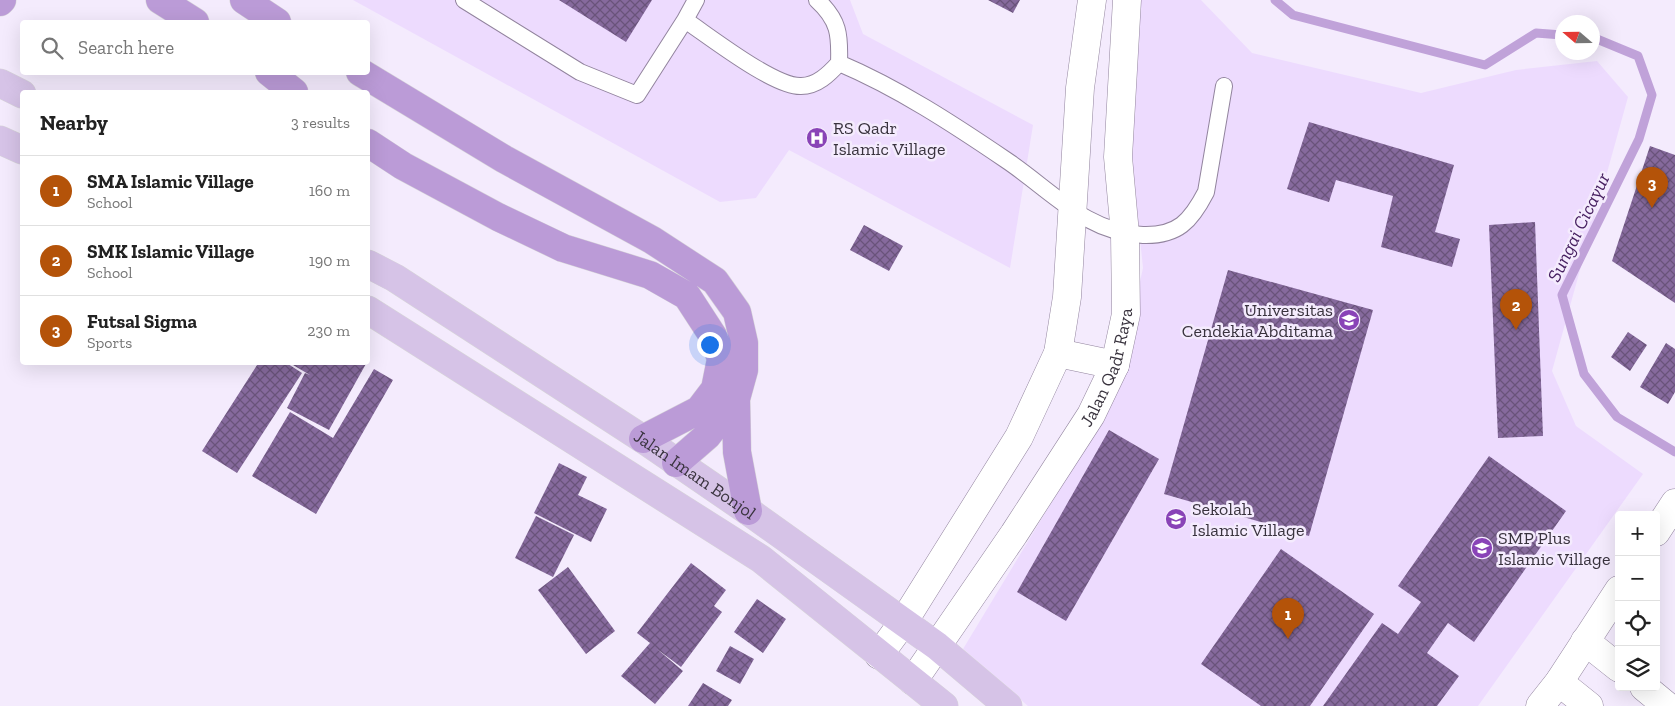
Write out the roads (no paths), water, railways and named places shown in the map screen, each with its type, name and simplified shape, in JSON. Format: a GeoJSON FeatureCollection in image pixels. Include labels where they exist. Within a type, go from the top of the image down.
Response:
{"type":"FeatureCollection","features":[{"type":"Feature","properties":{"kind":"highway"},"geometry":{"type":"LineString","coordinates":[[160,0],[192,20]]}},
{"type":"Feature","properties":{"kind":"highway"},"geometry":{"type":"LineString","coordinates":[[244,0],[274,20]]}},
{"type":"Feature","properties":{"kind":"highway"},"geometry":{"type":"LineString","coordinates":[[272,75],[291,90]]}},
{"type":"Feature","properties":{"kind":"highway"},"geometry":{"type":"LineString","coordinates":[[365,75],[504,159],[652,240],[715,281],[737,312],[744,343],[744,370],[736,399],[737,452],[748,512]]}},
{"type":"Feature","properties":{"kind":"highway"},"geometry":{"type":"LineString","coordinates":[[370,144],[403,166],[498,217],[564,248],[650,275],[686,296],[713,336],[721,359],[715,389],[699,410],[643,440]]}},
{"type":"Feature","properties":{"kind":"highway"},"geometry":{"type":"LineString","coordinates":[[676,463],[706,436],[736,399]]}},
{"type":"Feature","properties":{"kind":"main road"},"geometry":{"type":"LineString","coordinates":[[0,140],[20,149]]}},
{"type":"Feature","properties":{"kind":"main road","name":"Jalan Imam Bonjol"},"geometry":{"type":"LineString","coordinates":[[370,265],[395,278],[643,440],[748,512],[937,646],[1008,706]]}},
{"type":"Feature","properties":{"kind":"main road","name":"Jalan Imam Bonjol"},"geometry":{"type":"LineString","coordinates":[[370,311],[761,559],[944,706]]}},
{"type":"Feature","properties":{"kind":"street"},"geometry":{"type":"LineString","coordinates":[[879,655],[904,622],[1019,437],[1058,354],[1067,296],[1080,88],[1092,0]]}},
{"type":"Feature","properties":{"kind":"street","name":"Jalan Qadr Raya"},"geometry":{"type":"LineString","coordinates":[[913,681],[1014,534],[1091,415],[1115,365],[1126,314],[1125,234],[1118,157],[1127,0]]}},
{"type":"Feature","properties":{"kind":"street"},"geometry":{"type":"LineString","coordinates":[[1058,354],[1115,365]]}},
{"type":"Feature","properties":{"kind":"street"},"geometry":{"type":"LineString","coordinates":[[1660,526],[1675,503]]}},
{"type":"Feature","properties":{"kind":"street"},"geometry":{"type":"LineString","coordinates":[[1540,706],[1559,682],[1615,596]]}},
{"type":"Feature","properties":{"kind":"street"},"geometry":{"type":"LineString","coordinates":[[1585,641],[1615,665]]}},
{"type":"Feature","properties":{"kind":"street"},"geometry":{"type":"LineString","coordinates":[[1559,682],[1589,706]]}},
{"type":"Feature","properties":{"kind":"street"},"geometry":{"type":"LineString","coordinates":[[1649,691],[1667,706]]}},
{"type":"Feature","properties":{"kind":"lane"},"geometry":{"type":"LineString","coordinates":[[464,0],[580,72],[637,95],[696,0]]}},
{"type":"Feature","properties":{"kind":"lane"},"geometry":{"type":"LineString","coordinates":[[685,20],[756,67],[778,79],[799,86],[811,85],[827,76],[839,63],[840,38],[836,25],[829,12],[817,0]]}},
{"type":"Feature","properties":{"kind":"lane"},"geometry":{"type":"LineString","coordinates":[[839,63],[882,81],[1007,160],[1073,210],[1101,228],[1125,234],[1156,235],[1174,231],[1181,227],[1200,205],[1206,192],[1224,86]]}},
{"type":"Feature","properties":{"kind":"waterway","name":"Sungai Cicayur"},"geometry":{"type":"LineString","coordinates":[[1275,0],[1293,15],[1485,65],[1536,33],[1555,34]]}},
{"type":"Feature","properties":{"kind":"waterway","name":"Sungai Cicayur"},"geometry":{"type":"LineString","coordinates":[[1600,40],[1638,56],[1652,95],[1639,139],[1562,295],[1584,374],[1617,417],[1675,452]]}},
{"type":"Feature","properties":{"kind":"place","name":"RS Qadr Islamic Village"},"geometry":{"type":"Point","coordinates":[817,138]}},
{"type":"Feature","properties":{"kind":"place","name":"Futsal Sigma"},"geometry":{"type":"Point","coordinates":[1652,208]}},
{"type":"Feature","properties":{"kind":"place","name":"Universitas Cendekia Abditama"},"geometry":{"type":"Point","coordinates":[1349,320]}},
{"type":"Feature","properties":{"kind":"place","name":"SMK Islamic Village"},"geometry":{"type":"Point","coordinates":[1516,330]}},
{"type":"Feature","properties":{"kind":"place","name":"Sekolah Islamic Village"},"geometry":{"type":"Point","coordinates":[1176,519]}},
{"type":"Feature","properties":{"kind":"place","name":"SMP Plus Islamic Village"},"geometry":{"type":"Point","coordinates":[1482,548]}},
{"type":"Feature","properties":{"kind":"place","name":"SMA Islamic Village"},"geometry":{"type":"Point","coordinates":[1288,639]}}]}
